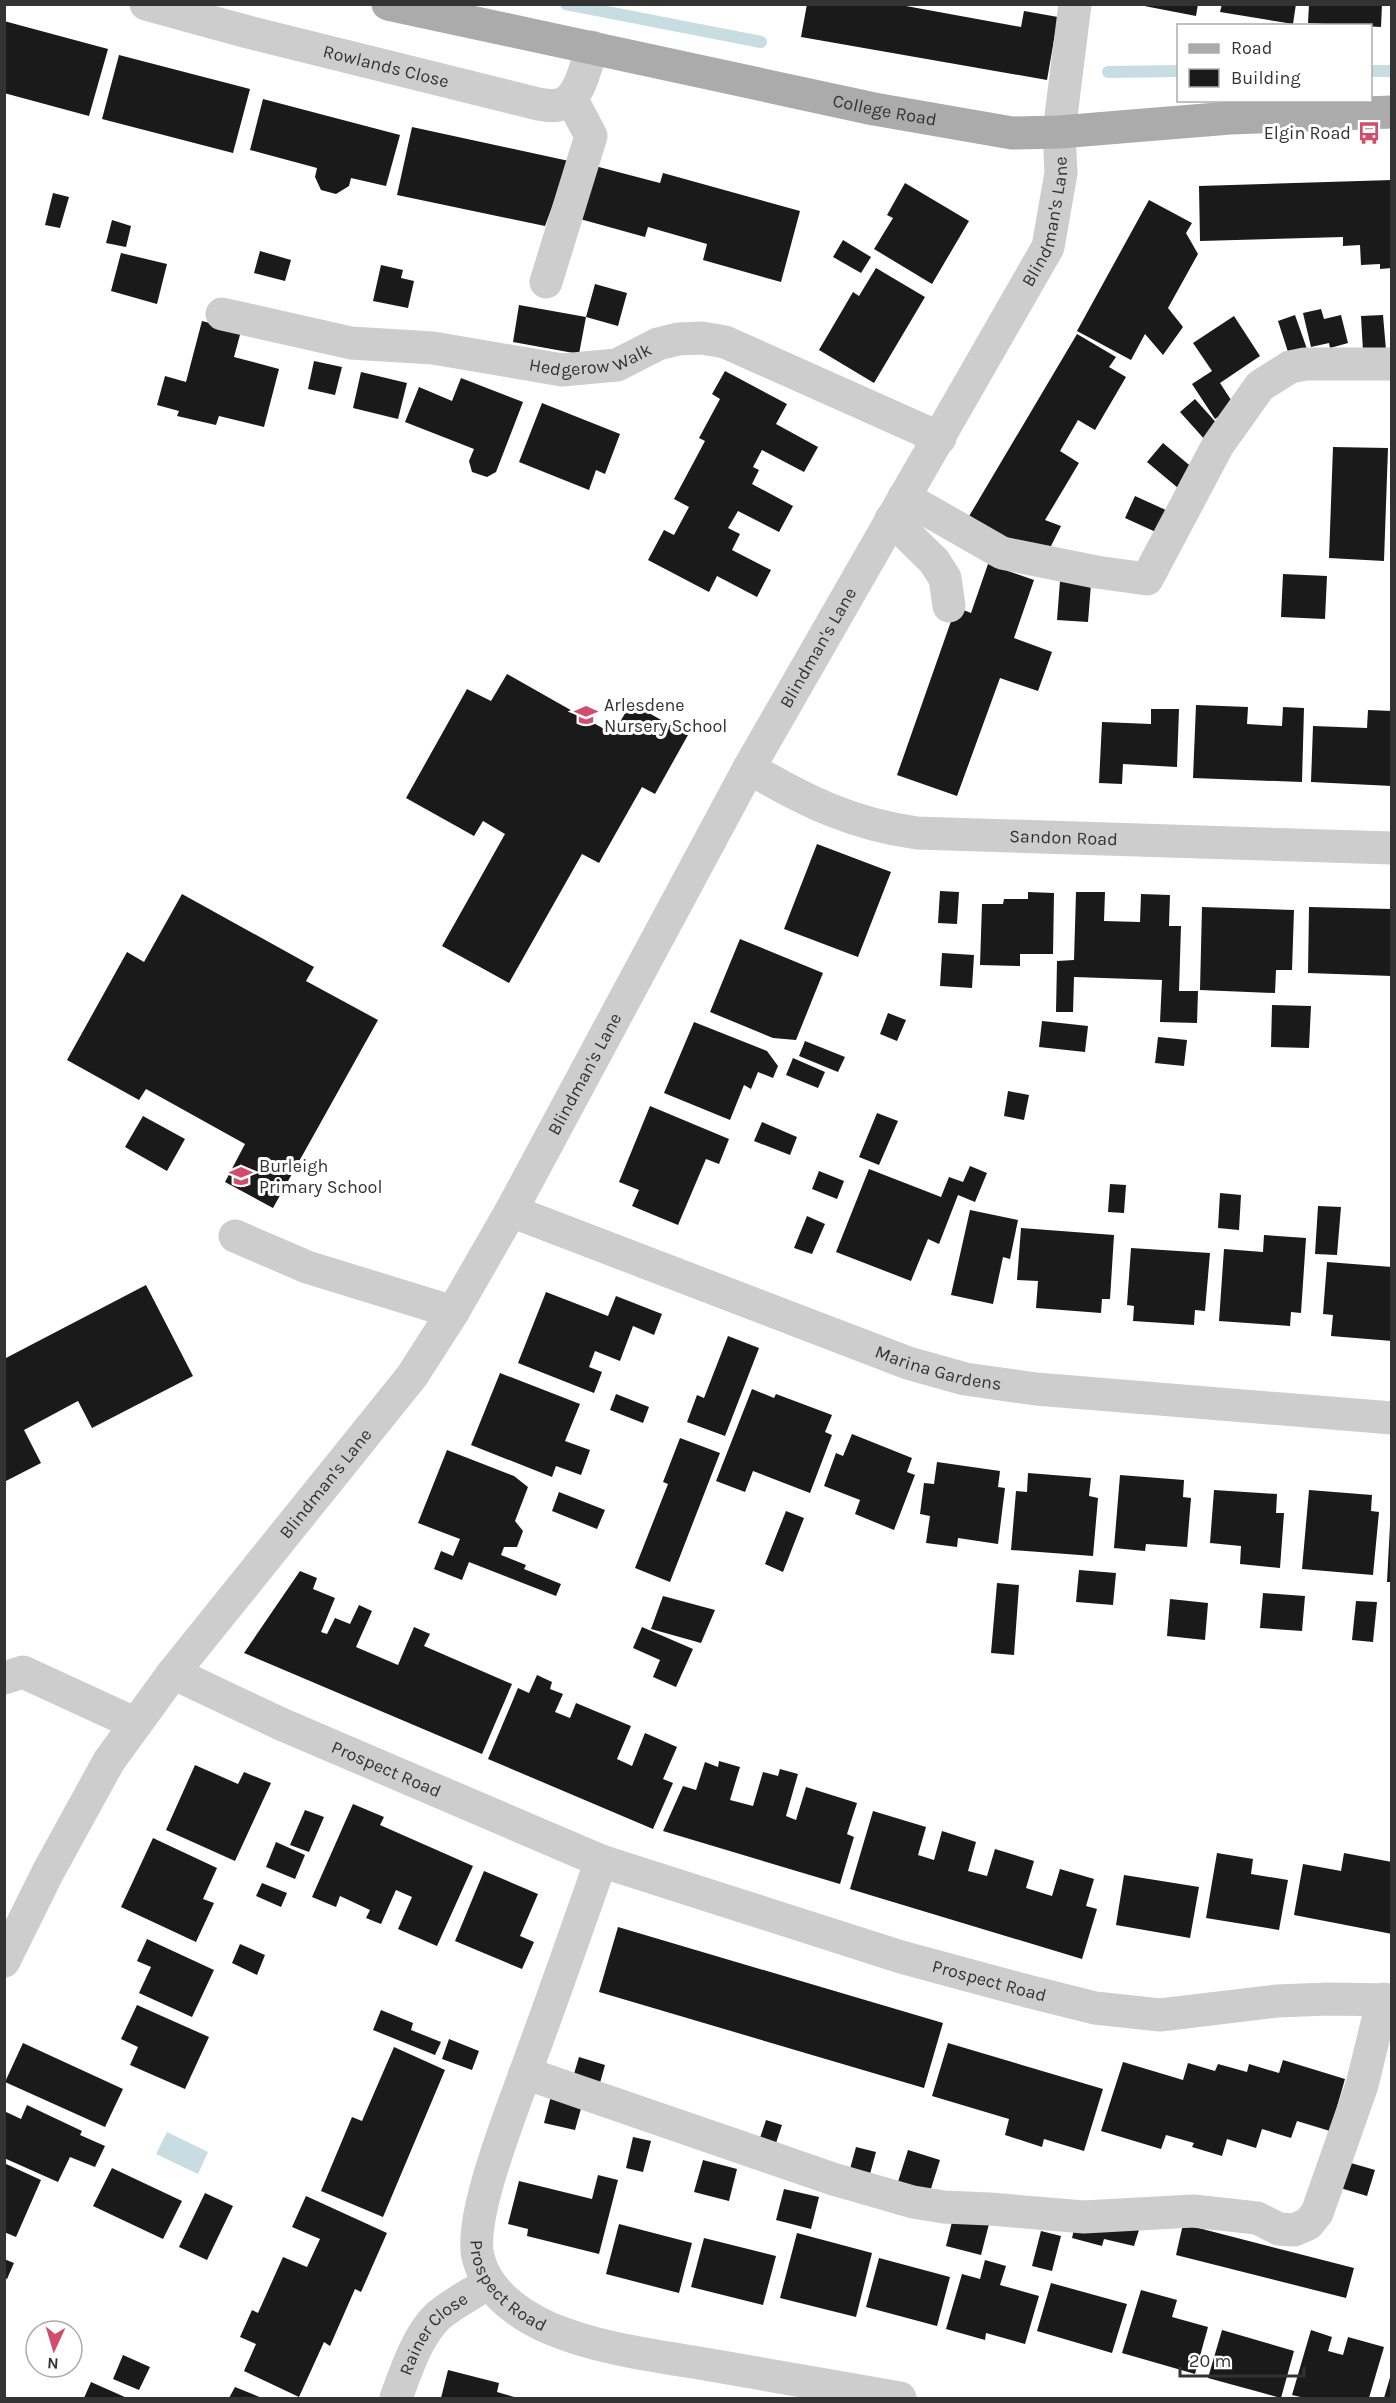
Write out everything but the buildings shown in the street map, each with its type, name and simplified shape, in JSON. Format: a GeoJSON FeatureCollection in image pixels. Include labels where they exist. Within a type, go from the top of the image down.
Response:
{"type":"FeatureCollection","features":[{"type":"Feature","properties":{"kind":"main road","name":"College Road"},"geometry":{"type":"LineString","coordinates":[[388,4],[874,109],[1012,133],[1059,132],[1230,118],[1392,112]]}},
{"type":"Feature","properties":{"kind":"street","name":"Rowlands Close"},"geometry":{"type":"LineString","coordinates":[[146,4],[260,35],[538,104],[562,104],[571,98]]}},
{"type":"Feature","properties":{"kind":"street","name":"Blindman's Lane"},"geometry":{"type":"LineString","coordinates":[[4,1961],[48,1872],[108,1761],[173,1673],[411,1376],[453,1312],[512,1211],[749,768],[1048,247],[1060,173],[1059,132],[1075,4]]}},
{"type":"Feature","properties":{"kind":"street"},"geometry":{"type":"LineString","coordinates":[[546,282],[591,136],[571,98],[592,47]]}},
{"type":"Feature","properties":{"kind":"street","name":"Hedgerow Walk"},"geometry":{"type":"LineString","coordinates":[[222,314],[351,343],[433,348],[562,370],[617,365],[657,344],[678,339],[702,338],[725,342],[940,438]]}},
{"type":"Feature","properties":{"kind":"street"},"geometry":{"type":"LineString","coordinates":[[898,508],[1002,553],[1096,572],[1147,579],[1218,445],[1260,386],[1290,367],[1305,364],[1392,364]]}},
{"type":"Feature","properties":{"kind":"street"},"geometry":{"type":"LineString","coordinates":[[898,508],[945,578],[949,606]]}},
{"type":"Feature","properties":{"kind":"street","name":"Sandon Road"},"geometry":{"type":"LineString","coordinates":[[749,768],[788,790],[849,818],[917,833],[1392,848]]}},
{"type":"Feature","properties":{"kind":"street","name":"Marina Gardens"},"geometry":{"type":"LineString","coordinates":[[512,1211],[908,1363],[965,1379],[1036,1389],[1392,1418]]}},
{"type":"Feature","properties":{"kind":"street"},"geometry":{"type":"LineString","coordinates":[[235,1236],[307,1268],[453,1312]]}},
{"type":"Feature","properties":{"kind":"street"},"geometry":{"type":"LineString","coordinates":[[4,1678],[23,1672],[136,1724]]}},
{"type":"Feature","properties":{"kind":"street","name":"Prospect Road"},"geometry":{"type":"LineString","coordinates":[[173,1673],[281,1724],[601,1861],[901,1957],[1095,2008],[1160,2015],[1277,2001],[1387,1999]]}},
{"type":"Feature","properties":{"kind":"street","name":"Prospect Road"},"geometry":{"type":"LineString","coordinates":[[601,1861],[525,2073],[482,2203],[478,2224],[478,2256],[488,2283],[503,2299],[526,2315],[550,2328],[584,2339],[635,2352],[858,2395],[900,2398]]}},
{"type":"Feature","properties":{"kind":"street"},"geometry":{"type":"LineString","coordinates":[[525,2073],[797,2168],[913,2202],[944,2207],[1084,2217],[1193,2211],[1257,2218],[1279,2229],[1294,2230],[1308,2224],[1317,2213],[1362,2085],[1387,1999]]}},
{"type":"Feature","properties":{"kind":"street","name":"Rainer Close"},"geometry":{"type":"LineString","coordinates":[[396,2398],[417,2346],[428,2328],[439,2316],[488,2283]]}},
{"type":"Feature","properties":{"kind":"water"},"geometry":{"type":"Polygon","coordinates":[[[167,2132],[208,2152],[198,2174],[156,2154],[167,2132]]]}},
{"type":"Feature","properties":{"kind":"waterway"},"geometry":{"type":"LineString","coordinates":[[566,4],[761,42]]}},
{"type":"Feature","properties":{"kind":"waterway"},"geometry":{"type":"LineString","coordinates":[[1108,72],[1177,71]]}},
{"type":"Feature","properties":{"kind":"waterway"},"geometry":{"type":"LineString","coordinates":[[1372,71],[1392,71]]}},
{"type":"Feature","properties":{"kind":"place","name":"Elgin Road"},"geometry":{"type":"Point","coordinates":[1369,133]}},
{"type":"Feature","properties":{"kind":"place","name":"Arlesdene Nursery School"},"geometry":{"type":"Point","coordinates":[586,715]}},
{"type":"Feature","properties":{"kind":"place","name":"Burleigh Primary School"},"geometry":{"type":"Point","coordinates":[241,1176]}}]}
